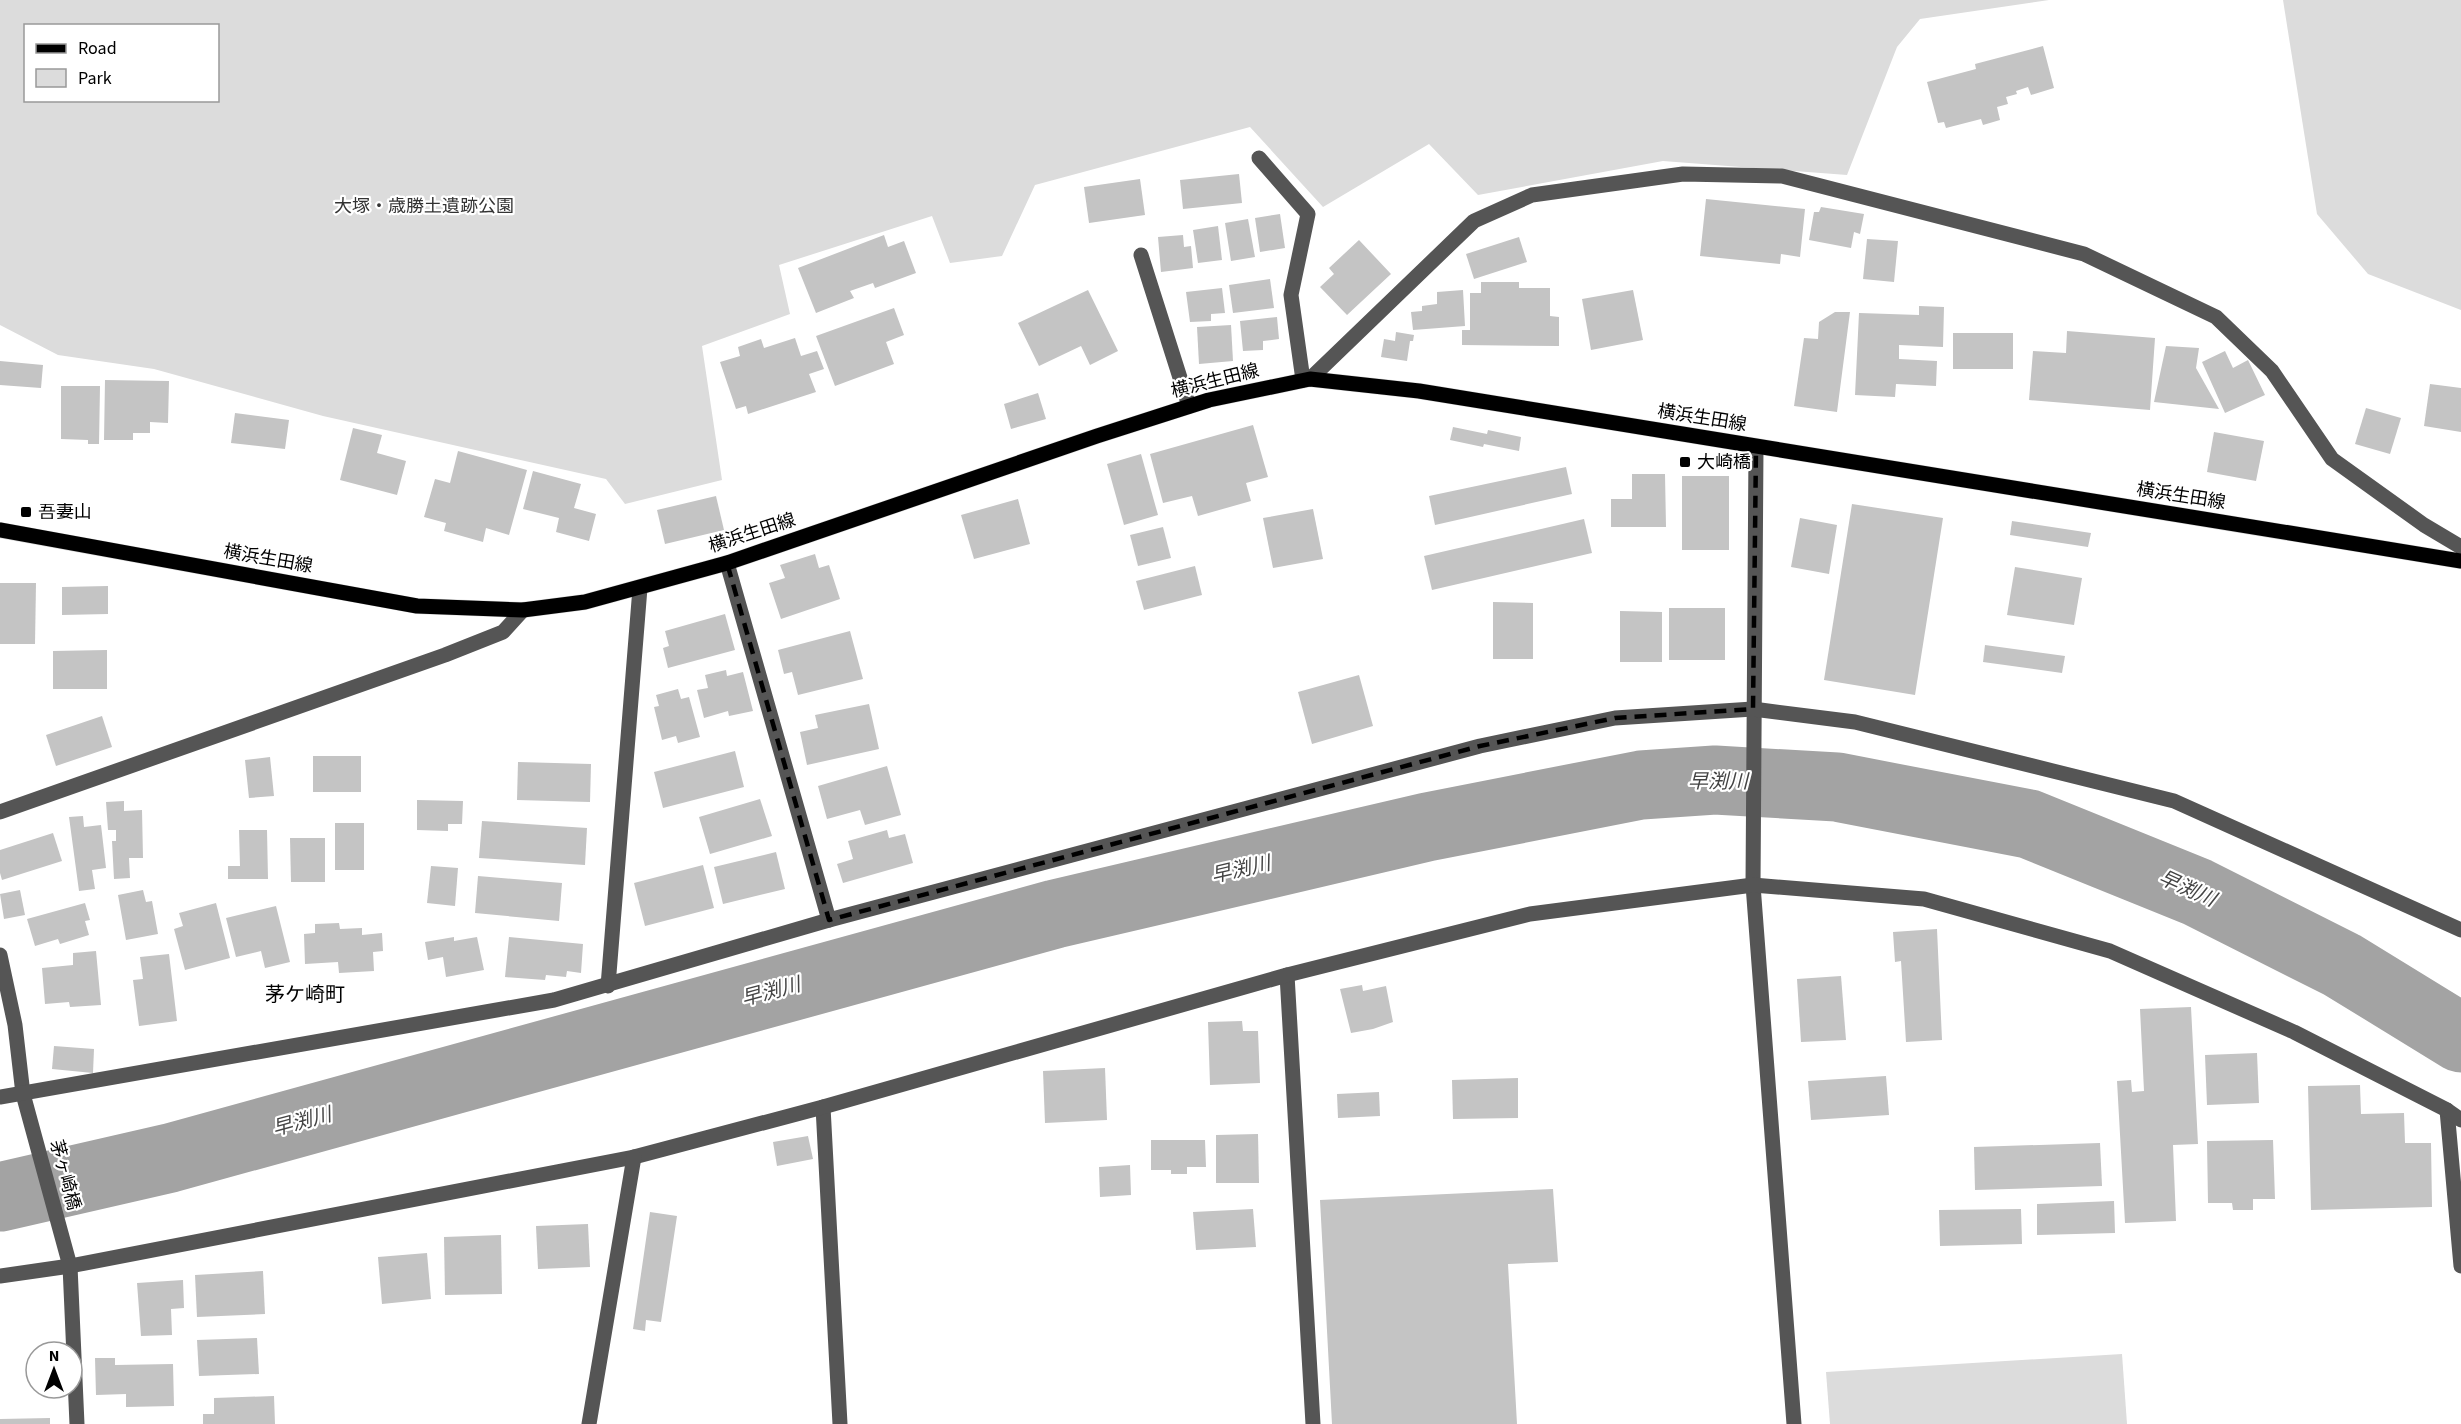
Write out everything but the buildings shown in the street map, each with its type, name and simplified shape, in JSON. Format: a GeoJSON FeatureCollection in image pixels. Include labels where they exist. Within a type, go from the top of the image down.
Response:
{"type":"FeatureCollection","features":[{"type":"Feature","properties":{"kind":"main road","name":"横浜生田線"},"geometry":{"type":"LineString","coordinates":[[0,530],[417,606],[523,610],[585,602],[727,563],[1189,406],[1307,380],[1419,391],[2461,561]]}},
{"type":"Feature","properties":{"kind":"street"},"geometry":{"type":"LineString","coordinates":[[1259,158],[1308,214],[1291,295],[1307,380]]}},
{"type":"Feature","properties":{"kind":"street"},"geometry":{"type":"LineString","coordinates":[[1307,380],[1474,221],[1532,195],[1683,174],[1782,176],[2084,254],[2216,317],[2272,371],[2332,459],[2424,525],[2461,547]]}},
{"type":"Feature","properties":{"kind":"street"},"geometry":{"type":"LineString","coordinates":[[1141,255],[1189,406]]}},
{"type":"Feature","properties":{"kind":"street"},"geometry":{"type":"LineString","coordinates":[[1756,447],[1753,879],[1794,1424]]}},
{"type":"Feature","properties":{"kind":"street"},"geometry":{"type":"LineString","coordinates":[[727,563],[829,920]]}},
{"type":"Feature","properties":{"kind":"street"},"geometry":{"type":"LineString","coordinates":[[608,986],[640,588]]}},
{"type":"Feature","properties":{"kind":"street"},"geometry":{"type":"LineString","coordinates":[[0,812],[445,655],[503,632],[523,610]]}},
{"type":"Feature","properties":{"kind":"street"},"geometry":{"type":"LineString","coordinates":[[0,1097],[554,1000],[829,920],[1480,746],[1616,718],[1753,716],[1855,722],[2174,801],[2461,930]]}},
{"type":"Feature","properties":{"kind":"street"},"geometry":{"type":"LineString","coordinates":[[0,1276],[70,1266],[634,1157],[823,1107],[1287,975],[1530,914],[1753,879],[1924,899],[2110,951],[2294,1032],[2447,1110],[2461,1120]]}},
{"type":"Feature","properties":{"kind":"street","name":"茅ヶ崎橋"},"geometry":{"type":"LineString","coordinates":[[0,955],[15,1025],[23,1094],[70,1266],[77,1424]]}},
{"type":"Feature","properties":{"kind":"street"},"geometry":{"type":"LineString","coordinates":[[1287,975],[1313,1424]]}},
{"type":"Feature","properties":{"kind":"street"},"geometry":{"type":"LineString","coordinates":[[823,1107],[840,1424]]}},
{"type":"Feature","properties":{"kind":"street"},"geometry":{"type":"LineString","coordinates":[[2447,1110],[2461,1266]]}},
{"type":"Feature","properties":{"kind":"street"},"geometry":{"type":"LineString","coordinates":[[589,1424],[634,1157]]}},
{"type":"Feature","properties":{"kind":"highlighted area"},"geometry":{"type":"Polygon","coordinates":[[[1310,379],[1419,391],[1756,447],[1753,709],[1615,718],[1480,746],[829,920],[727,563],[1189,406],[1310,379]]]}},
{"type":"Feature","properties":{"kind":"green space","name":"大塚・歳勝土遺跡公園"},"geometry":{"type":"Polygon","coordinates":[[[0,0],[2049,0],[1920,19],[1897,47],[1847,175],[1663,161],[1478,195],[1429,144],[1323,207],[1250,127],[1035,185],[1002,256],[950,263],[932,216],[779,265],[790,314],[702,346],[722,480],[625,504],[606,479],[323,416],[154,369],[58,355],[0,325],[0,0]]]}},
{"type":"Feature","properties":{"kind":"green space"},"geometry":{"type":"Polygon","coordinates":[[[2283,0],[2461,0],[2461,310],[2368,274],[2317,214],[2283,0]]]}},
{"type":"Feature","properties":{"kind":"green space"},"geometry":{"type":"Polygon","coordinates":[[[2122,1354],[2127,1424],[1830,1424],[1826,1372],[2122,1354]]]}},
{"type":"Feature","properties":{"kind":"waterway","name":"早渕川"},"geometry":{"type":"LineString","coordinates":[[0,1197],[170,1158],[1055,914],[1427,827],[1641,785],[1715,780],[1837,787],[2029,824],[2197,892],[2342,965],[2461,1038]]}},
{"type":"Feature","properties":{"kind":"place","name":"大崎橋"},"geometry":{"type":"Point","coordinates":[1685,462]}},
{"type":"Feature","properties":{"kind":"place","name":"吾妻山"},"geometry":{"type":"Point","coordinates":[26,512]}},
{"type":"Feature","properties":{"kind":"district","name":"茅ケ崎町"},"geometry":{"type":"Point","coordinates":[305,995]}}]}
